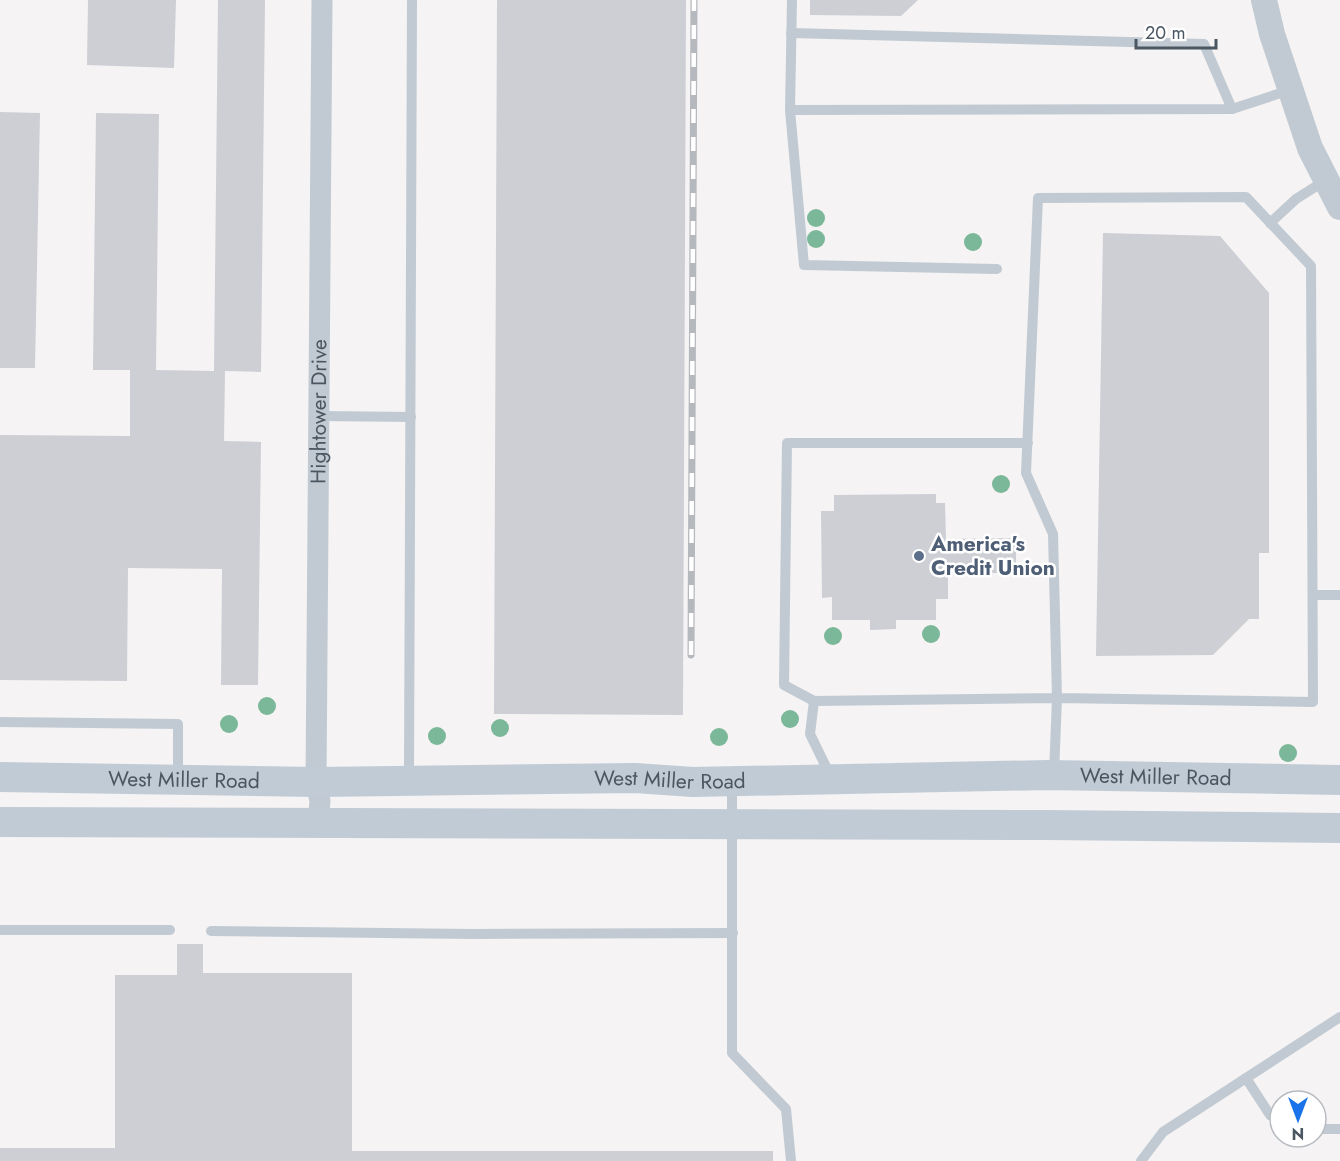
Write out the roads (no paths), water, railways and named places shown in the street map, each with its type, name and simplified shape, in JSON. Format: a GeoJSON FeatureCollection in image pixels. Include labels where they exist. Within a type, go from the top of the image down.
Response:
{"type":"FeatureCollection","features":[{"type":"Feature","properties":{"kind":"main road","name":"West Miller Road"},"geometry":{"type":"LineString","coordinates":[[0,777],[316,782],[635,778],[693,782],[1054,775],[1340,780]]}},
{"type":"Feature","properties":{"kind":"main road","name":"West Miller Road"},"geometry":{"type":"LineString","coordinates":[[0,822],[1202,825],[1340,828]]}},
{"type":"Feature","properties":{"kind":"street","name":"Hightower Drive"},"geometry":{"type":"LineString","coordinates":[[318,822],[320,801],[316,782],[322,0]]}},
{"type":"Feature","properties":{"kind":"street"},"geometry":{"type":"LineString","coordinates":[[1264,0],[1272,34],[1310,148],[1335,193]]}},
{"type":"Feature","properties":{"kind":"lane"},"geometry":{"type":"LineString","coordinates":[[409,781],[412,0]]}},
{"type":"Feature","properties":{"kind":"lane"},"geometry":{"type":"LineString","coordinates":[[792,0],[790,110],[804,265],[997,269]]}},
{"type":"Feature","properties":{"kind":"lane"},"geometry":{"type":"LineString","coordinates":[[791,33],[1204,44],[1232,109]]}},
{"type":"Feature","properties":{"kind":"lane"},"geometry":{"type":"LineString","coordinates":[[790,110],[1232,109],[1290,90]]}},
{"type":"Feature","properties":{"kind":"lane"},"geometry":{"type":"LineString","coordinates":[[1270,223],[1296,199],[1335,193]]}},
{"type":"Feature","properties":{"kind":"lane"},"geometry":{"type":"LineString","coordinates":[[1028,442],[787,442],[784,685],[814,701],[1057,698],[1313,702],[1311,266],[1246,197],[1038,198],[1028,442],[1026,473],[1053,534],[1057,698],[1054,775]]}},
{"type":"Feature","properties":{"kind":"lane"},"geometry":{"type":"LineString","coordinates":[[319,416],[411,417]]}},
{"type":"Feature","properties":{"kind":"lane"},"geometry":{"type":"LineString","coordinates":[[1313,595],[1340,595]]}},
{"type":"Feature","properties":{"kind":"lane"},"geometry":{"type":"LineString","coordinates":[[814,701],[810,734],[831,778]]}},
{"type":"Feature","properties":{"kind":"lane"},"geometry":{"type":"LineString","coordinates":[[0,722],[178,724],[178,780]]}},
{"type":"Feature","properties":{"kind":"lane"},"geometry":{"type":"LineString","coordinates":[[732,780],[732,1053],[786,1108],[791,1161]]}},
{"type":"Feature","properties":{"kind":"lane"},"geometry":{"type":"LineString","coordinates":[[0,930],[170,930]]}},
{"type":"Feature","properties":{"kind":"lane"},"geometry":{"type":"LineString","coordinates":[[211,931],[473,934],[733,933]]}},
{"type":"Feature","properties":{"kind":"lane"},"geometry":{"type":"LineString","coordinates":[[1141,1161],[1163,1132],[1340,1017]]}},
{"type":"Feature","properties":{"kind":"lane"},"geometry":{"type":"LineString","coordinates":[[1246,1078],[1268,1112]]}},
{"type":"Feature","properties":{"kind":"railway"},"geometry":{"type":"LineString","coordinates":[[691,655],[694,0]]}},
{"type":"Feature","properties":{"kind":"place","name":"America's Credit Union"},"geometry":{"type":"Point","coordinates":[919,556]}}]}
